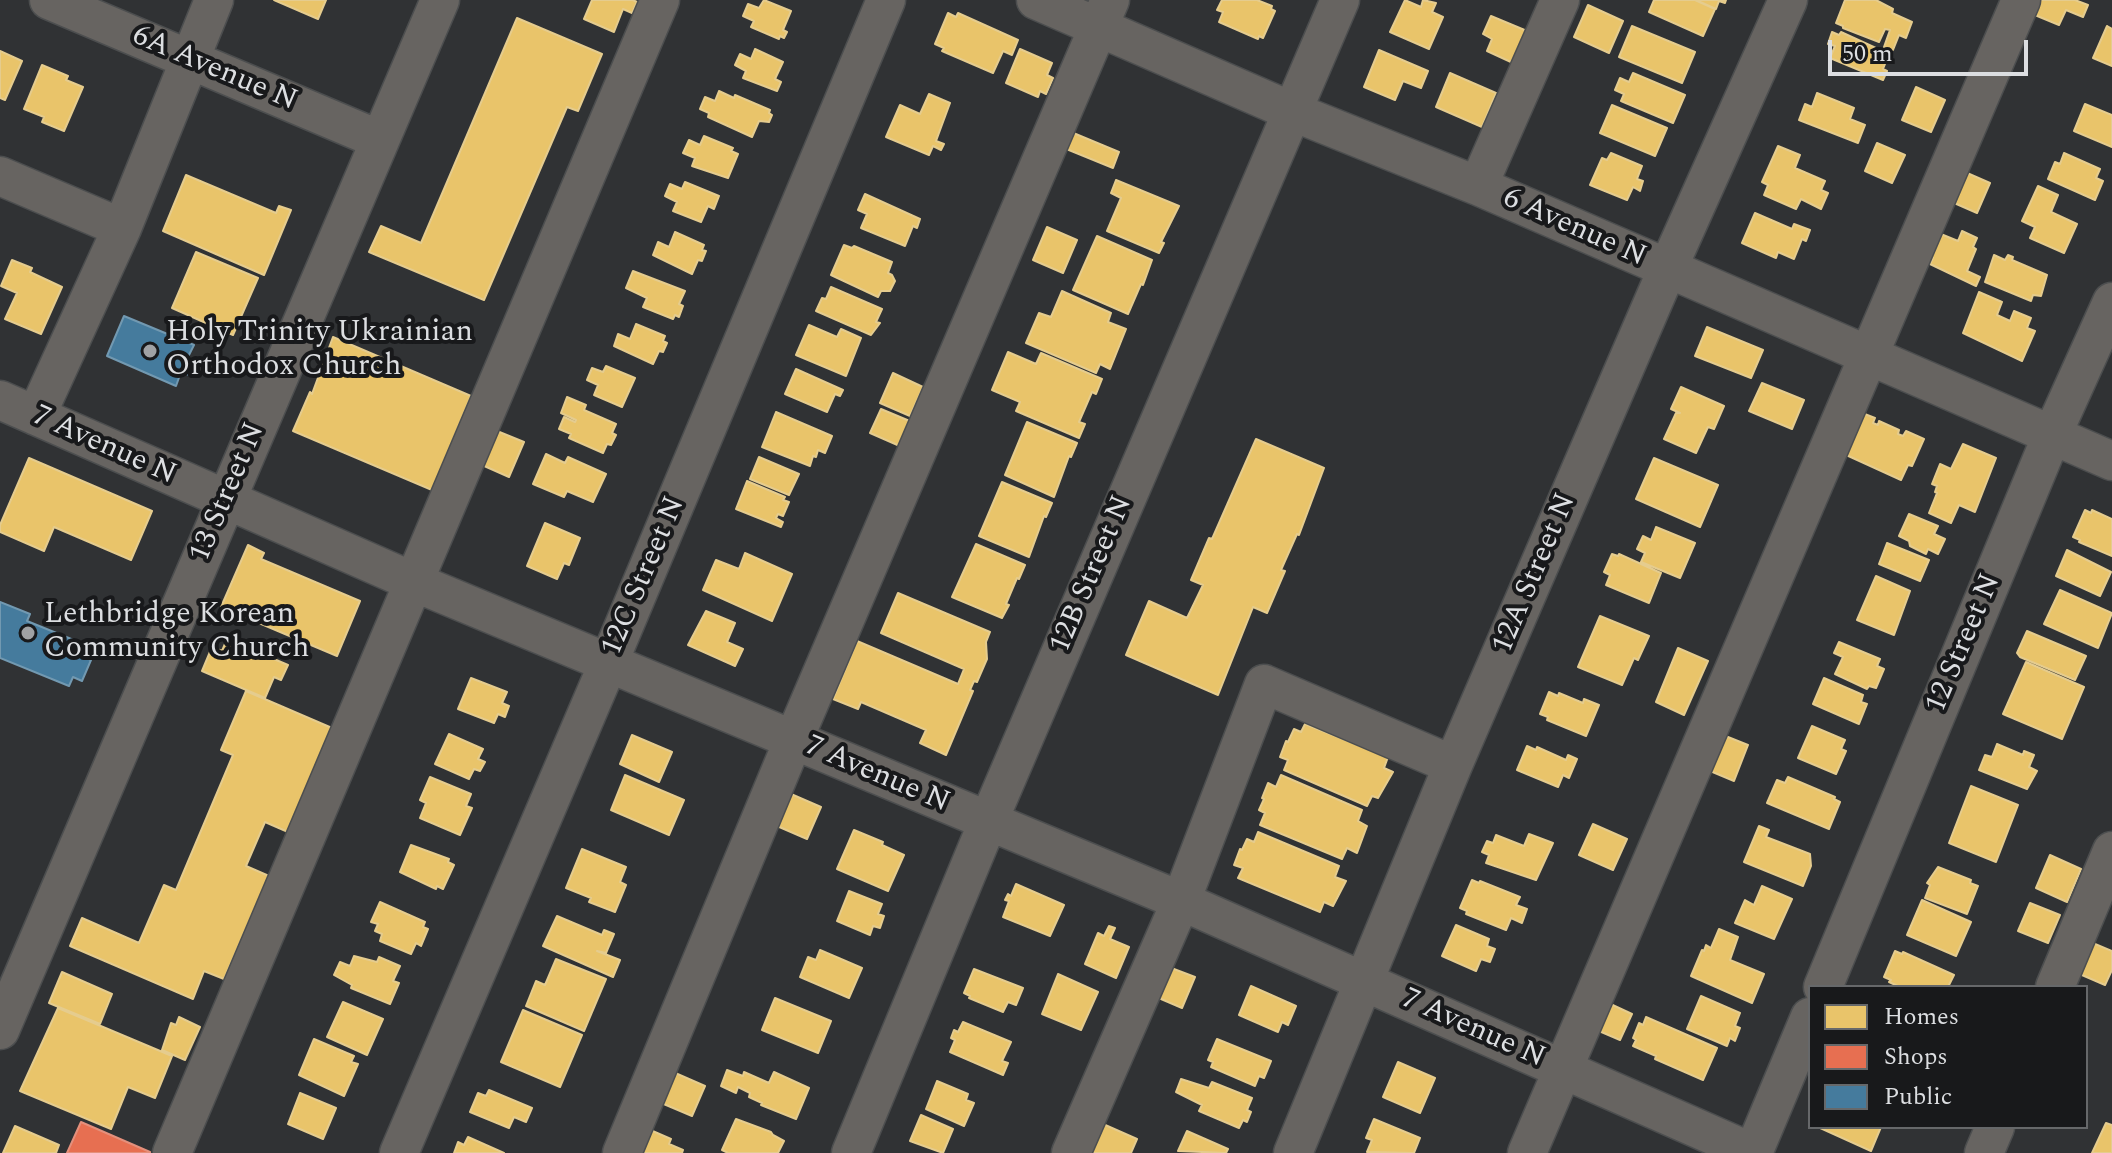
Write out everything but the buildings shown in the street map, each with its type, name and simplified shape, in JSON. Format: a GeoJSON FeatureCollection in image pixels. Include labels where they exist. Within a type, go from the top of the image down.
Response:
{"type":"FeatureCollection","features":[{"type":"Feature","properties":{"kind":"street","name":"6A Avenue N"},"geometry":{"type":"LineString","coordinates":[[49,0],[380,140]]}},
{"type":"Feature","properties":{"kind":"street"},"geometry":{"type":"LineString","coordinates":[[36,416],[122,228],[214,0]]}},
{"type":"Feature","properties":{"kind":"street","name":"13 Street N"},"geometry":{"type":"LineString","coordinates":[[0,1030],[440,0]]}},
{"type":"Feature","properties":{"kind":"street"},"geometry":{"type":"LineString","coordinates":[[172,1153],[660,0]]}},
{"type":"Feature","properties":{"kind":"street","name":"12C Street N"},"geometry":{"type":"LineString","coordinates":[[399,1153],[886,0]]}},
{"type":"Feature","properties":{"kind":"street","name":"6 Avenue N"},"geometry":{"type":"LineString","coordinates":[[1036,0],[1104,13],[1291,111],[1478,186],[2112,461]]}},
{"type":"Feature","properties":{"kind":"street","name":"12B Street N"},"geometry":{"type":"LineString","coordinates":[[851,1153],[988,822],[1340,0]]}},
{"type":"Feature","properties":{"kind":"street"},"geometry":{"type":"LineString","coordinates":[[1478,186],[1560,0]]}},
{"type":"Feature","properties":{"kind":"street","name":"12A Street N"},"geometry":{"type":"LineString","coordinates":[[1293,1153],[1453,765],[1667,270],[1788,0]]}},
{"type":"Feature","properties":{"kind":"street"},"geometry":{"type":"LineString","coordinates":[[1527,1153],[2021,0]]}},
{"type":"Feature","properties":{"kind":"street"},"geometry":{"type":"LineString","coordinates":[[622,1153],[793,741],[1104,13]]}},
{"type":"Feature","properties":{"kind":"street"},"geometry":{"type":"LineString","coordinates":[[0,176],[122,228]]}},
{"type":"Feature","properties":{"kind":"street","name":"12 Street N"},"geometry":{"type":"LineString","coordinates":[[1824,985],[2052,435],[2112,302]]}},
{"type":"Feature","properties":{"kind":"street","name":"7 Avenue N"},"geometry":{"type":"LineString","coordinates":[[0,400],[414,582],[1181,901],[1753,1153]]}},
{"type":"Feature","properties":{"kind":"street"},"geometry":{"type":"LineString","coordinates":[[1071,1153],[1181,901],[1264,684],[1453,765]]}},
{"type":"Feature","properties":{"kind":"street"},"geometry":{"type":"LineString","coordinates":[[2056,985],[2112,851]]}},
{"type":"Feature","properties":{"kind":"street"},"geometry":{"type":"LineString","coordinates":[[1753,1153],[1808,1022]]}},
{"type":"Feature","properties":{"kind":"street"},"geometry":{"type":"LineString","coordinates":[[1984,1153],[1994,1129]]}},
{"type":"Feature","properties":{"kind":"place","name":"Holy Trinity Ukrainian Orthodox Church"},"geometry":{"type":"Point","coordinates":[150,351]}},
{"type":"Feature","properties":{"kind":"place","name":"Lethbridge Korean Community Church"},"geometry":{"type":"Point","coordinates":[28,633]}}]}
